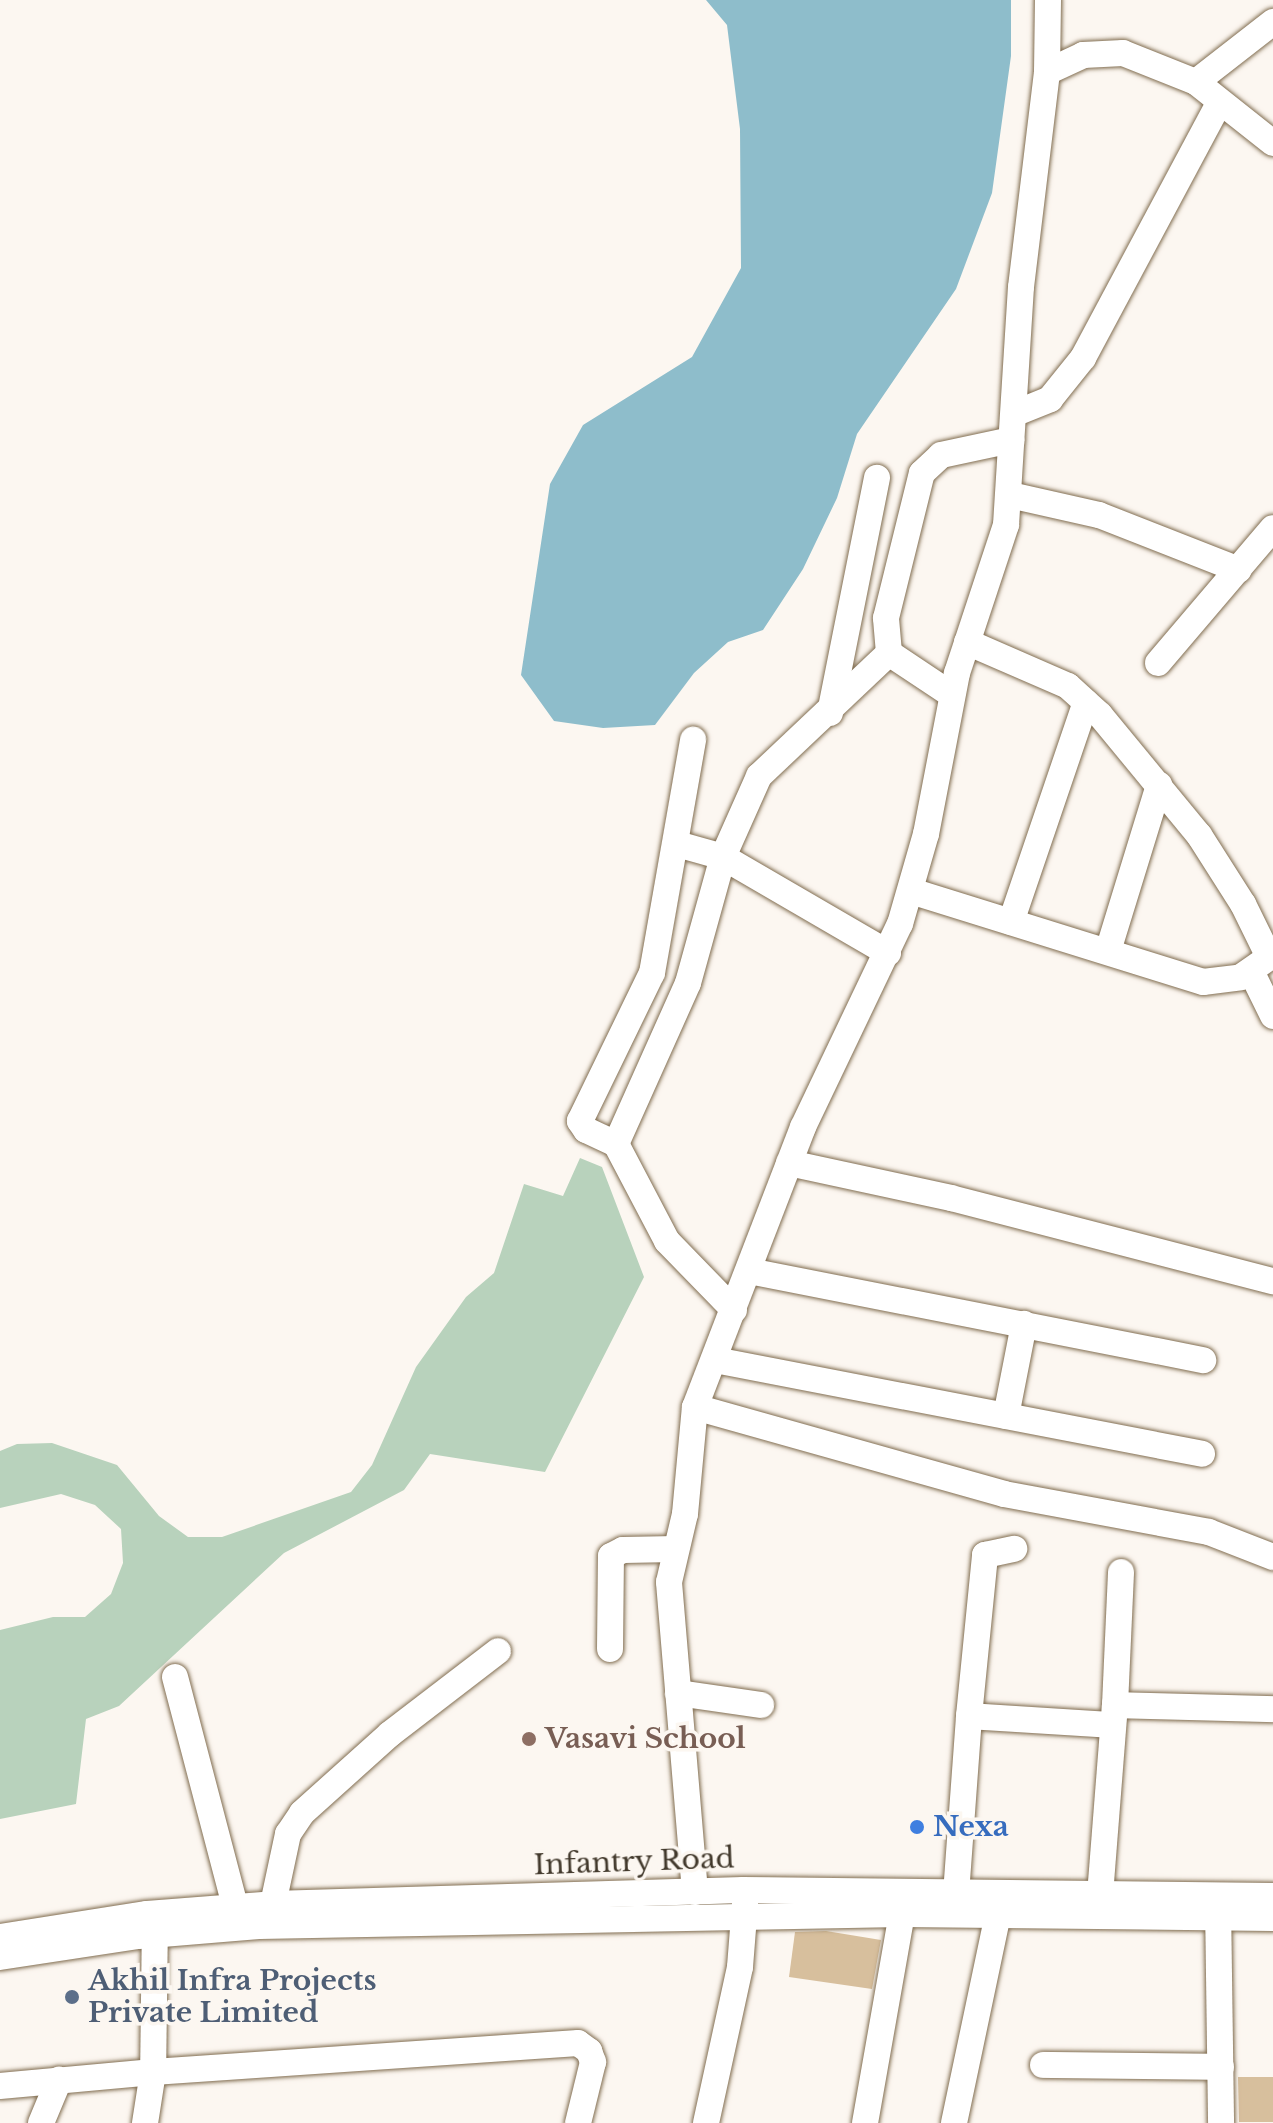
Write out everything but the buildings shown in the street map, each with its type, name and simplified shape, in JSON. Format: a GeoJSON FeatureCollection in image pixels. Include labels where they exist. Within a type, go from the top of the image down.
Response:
{"type":"FeatureCollection","features":[{"type":"Feature","properties":{"kind":"street"},"geometry":{"type":"LineString","coordinates":[[695,1892],[669,1582],[695,1407],[789,1163],[888,953],[911,891],[952,695],[967,642],[992,576],[1010,495],[1021,287],[1047,72],[1048,0]]}},
{"type":"Feature","properties":{"kind":"street"},"geometry":{"type":"LineString","coordinates":[[1196,82],[1273,22]]}},
{"type":"Feature","properties":{"kind":"street"},"geometry":{"type":"LineString","coordinates":[[1047,72],[1083,55],[1106,51],[1196,82],[1273,143]]}},
{"type":"Feature","properties":{"kind":"street"},"geometry":{"type":"LineString","coordinates":[[1016,413],[1050,399],[1075,371],[1219,103]]}},
{"type":"Feature","properties":{"kind":"street"},"geometry":{"type":"LineString","coordinates":[[616,1144],[688,983],[723,857],[759,776],[830,713],[889,653],[886,618],[922,473],[941,455],[1011,440]]}},
{"type":"Feature","properties":{"kind":"street"},"geometry":{"type":"LineString","coordinates":[[830,713],[877,478]]}},
{"type":"Feature","properties":{"kind":"street"},"geometry":{"type":"LineString","coordinates":[[1010,495],[1099,515],[1239,570]]}},
{"type":"Feature","properties":{"kind":"street"},"geometry":{"type":"LineString","coordinates":[[1158,663],[1273,528]]}},
{"type":"Feature","properties":{"kind":"street"},"geometry":{"type":"LineString","coordinates":[[967,642],[1048,676],[1086,702],[1159,785],[1243,904],[1264,961],[1273,1016]]}},
{"type":"Feature","properties":{"kind":"street"},"geometry":{"type":"LineString","coordinates":[[889,653],[952,695]]}},
{"type":"Feature","properties":{"kind":"street"},"geometry":{"type":"LineString","coordinates":[[1011,922],[1086,702]]}},
{"type":"Feature","properties":{"kind":"street"},"geometry":{"type":"LineString","coordinates":[[693,740],[652,973],[580,1121],[616,1144],[672,1248],[734,1310]]}},
{"type":"Feature","properties":{"kind":"street"},"geometry":{"type":"LineString","coordinates":[[1108,951],[1159,785]]}},
{"type":"Feature","properties":{"kind":"street"},"geometry":{"type":"LineString","coordinates":[[677,844],[723,857],[888,953]]}},
{"type":"Feature","properties":{"kind":"street"},"geometry":{"type":"LineString","coordinates":[[911,891],[1203,982],[1223,983],[1264,961]]}},
{"type":"Feature","properties":{"kind":"street"},"geometry":{"type":"LineString","coordinates":[[789,1163],[951,1198],[1273,1281]]}},
{"type":"Feature","properties":{"kind":"street"},"geometry":{"type":"LineString","coordinates":[[749,1271],[1203,1360]]}},
{"type":"Feature","properties":{"kind":"street"},"geometry":{"type":"LineString","coordinates":[[1006,1416],[1024,1324]]}},
{"type":"Feature","properties":{"kind":"street"},"geometry":{"type":"LineString","coordinates":[[715,1360],[1202,1454]]}},
{"type":"Feature","properties":{"kind":"street"},"geometry":{"type":"LineString","coordinates":[[695,1407],[1004,1494],[1218,1534],[1273,1557]]}},
{"type":"Feature","properties":{"kind":"street"},"geometry":{"type":"LineString","coordinates":[[610,1649],[611,1556],[623,1550],[676,1549]]}},
{"type":"Feature","properties":{"kind":"street"},"geometry":{"type":"LineString","coordinates":[[956,1894],[985,1555],[1014,1549]]}},
{"type":"Feature","properties":{"kind":"street"},"geometry":{"type":"LineString","coordinates":[[1100,1895],[1121,1572]]}},
{"type":"Feature","properties":{"kind":"street"},"geometry":{"type":"LineString","coordinates":[[273,1904],[284,1845],[302,1813],[390,1734],[498,1651]]}},
{"type":"Feature","properties":{"kind":"street"},"geometry":{"type":"LineString","coordinates":[[175,1677],[235,1906]]}},
{"type":"Feature","properties":{"kind":"street"},"geometry":{"type":"LineString","coordinates":[[678,1693],[761,1705]]}},
{"type":"Feature","properties":{"kind":"street"},"geometry":{"type":"LineString","coordinates":[[969,1716],[1273,1709]]}},
{"type":"Feature","properties":{"kind":"street"},"geometry":{"type":"LineString","coordinates":[[706,2123],[747,1917],[743,1890]]}},
{"type":"Feature","properties":{"kind":"street","name":"Infantry Road"},"geometry":{"type":"LineString","coordinates":[[0,1957],[235,1906],[273,1904],[743,1890],[1100,1895],[1218,1907],[1273,1918]]}},
{"type":"Feature","properties":{"kind":"street","name":"Infantry Road"},"geometry":{"type":"LineString","coordinates":[[0,1937],[155,1923],[259,1926],[998,1914],[1218,1907],[1273,1896]]}},
{"type":"Feature","properties":{"kind":"street"},"geometry":{"type":"LineString","coordinates":[[1218,1907],[1221,2123]]}},
{"type":"Feature","properties":{"kind":"street"},"geometry":{"type":"LineString","coordinates":[[865,2123],[902,1914]]}},
{"type":"Feature","properties":{"kind":"street"},"geometry":{"type":"LineString","coordinates":[[954,2123],[998,1914]]}},
{"type":"Feature","properties":{"kind":"street"},"geometry":{"type":"LineString","coordinates":[[145,2123],[153,2072],[155,1923]]}},
{"type":"Feature","properties":{"kind":"street"},"geometry":{"type":"LineString","coordinates":[[0,2086],[153,2072],[578,2043],[593,2062],[578,2123]]}},
{"type":"Feature","properties":{"kind":"street"},"geometry":{"type":"LineString","coordinates":[[1043,2065],[1221,2067]]}},
{"type":"Feature","properties":{"kind":"street"},"geometry":{"type":"LineString","coordinates":[[41,2123],[59,2080]]}},
{"type":"Feature","properties":{"kind":"green space"},"geometry":{"type":"Polygon","coordinates":[[[580,1158],[602,1167],[644,1277],[545,1472],[430,1454],[404,1490],[284,1553],[119,1706],[86,1719],[76,1804],[0,1819],[0,1630],[53,1617],[85,1617],[111,1594],[123,1563],[121,1529],[95,1505],[61,1494],[0,1508],[0,1451],[17,1444],[52,1443],[117,1465],[159,1516],[188,1537],[222,1537],[351,1492],[372,1465],[416,1367],[466,1297],[494,1273],[524,1184],[563,1196],[580,1158]]]}},
{"type":"Feature","properties":{"kind":"water"},"geometry":{"type":"Polygon","coordinates":[[[706,0],[1011,0],[1011,56],[992,193],[956,289],[857,434],[837,498],[803,569],[763,630],[728,642],[694,673],[655,725],[603,728],[554,721],[521,675],[550,484],[583,425],[692,357],[741,268],[740,129],[727,25],[706,0]]]}},
{"type":"Feature","properties":{"kind":"place","name":"Vasavi School"},"geometry":{"type":"Point","coordinates":[529,1739]}},
{"type":"Feature","properties":{"kind":"place","name":"Nexa"},"geometry":{"type":"Point","coordinates":[917,1827]}},
{"type":"Feature","properties":{"kind":"place","name":"Akhil Infra Projects Private Limited"},"geometry":{"type":"Point","coordinates":[72,1997]}}]}
